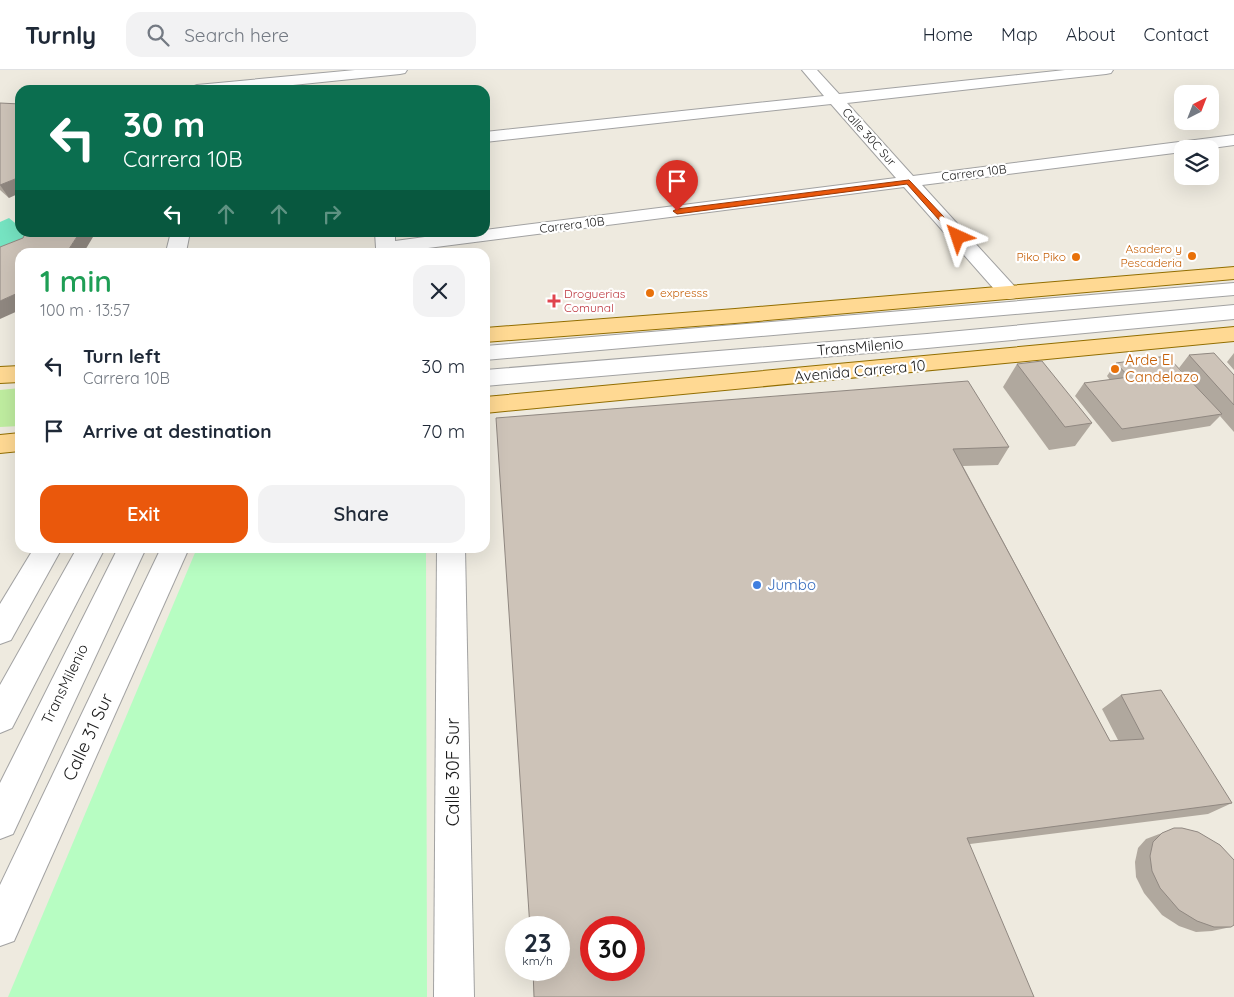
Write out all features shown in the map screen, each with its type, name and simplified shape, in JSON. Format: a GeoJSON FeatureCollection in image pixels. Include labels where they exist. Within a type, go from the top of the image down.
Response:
{"type":"FeatureCollection","features":[{"type":"Feature","properties":{"kind":"main road"},"geometry":{"type":"LineString","coordinates":[[490,335],[1234,273]]}},
{"type":"Feature","properties":{"kind":"main road","name":"Avenida Carrera 10"},"geometry":{"type":"LineString","coordinates":[[490,405],[1234,334]]}},
{"type":"Feature","properties":{"kind":"main road"},"geometry":{"type":"LineString","coordinates":[[0,376],[15,374]]}},
{"type":"Feature","properties":{"kind":"main road"},"geometry":{"type":"LineString","coordinates":[[0,444],[15,442]]}},
{"type":"Feature","properties":{"kind":"street"},"geometry":{"type":"LineString","coordinates":[[208,85],[216,70]]}},
{"type":"Feature","properties":{"kind":"street"},"geometry":{"type":"LineString","coordinates":[[254,85],[400,70]]}},
{"type":"Feature","properties":{"kind":"street","name":"Calle 30C Sur"},"geometry":{"type":"LineString","coordinates":[[809,70],[1009,293]]}},
{"type":"Feature","properties":{"kind":"street"},"geometry":{"type":"LineString","coordinates":[[490,136],[1106,70]]}},
{"type":"Feature","properties":{"kind":"street","name":"Carrera 10B"},"geometry":{"type":"LineString","coordinates":[[490,228],[909,182],[1234,140]]}},
{"type":"Feature","properties":{"kind":"street","name":"Carrera 10B"},"geometry":{"type":"LineString","coordinates":[[386,240],[413,237]]}},
{"type":"Feature","properties":{"kind":"street","name":"TransMilenio"},"geometry":{"type":"LineString","coordinates":[[490,353],[1234,288]]}},
{"type":"Feature","properties":{"kind":"street","name":"TransMilenio"},"geometry":{"type":"LineString","coordinates":[[490,378],[918,342],[1234,312]]}},
{"type":"Feature","properties":{"kind":"street"},"geometry":{"type":"LineString","coordinates":[[0,631],[12,589],[44,553]]}},
{"type":"Feature","properties":{"kind":"street"},"geometry":{"type":"LineString","coordinates":[[0,717],[88,553]]}},
{"type":"Feature","properties":{"kind":"street","name":"TransMilenio"},"geometry":{"type":"LineString","coordinates":[[0,821],[130,553]]}},
{"type":"Feature","properties":{"kind":"street","name":"Calle 31 Sur"},"geometry":{"type":"LineString","coordinates":[[0,927],[173,553]]}},
{"type":"Feature","properties":{"kind":"street","name":"Calle 30F Sur"},"geometry":{"type":"LineString","coordinates":[[451,553],[454,997]]}},
{"type":"Feature","properties":{"kind":"green space"},"geometry":{"type":"Polygon","coordinates":[[[9,218],[15,223],[15,237],[32,238],[0,252],[0,222],[9,218]]]}},
{"type":"Feature","properties":{"kind":"green space"},"geometry":{"type":"Polygon","coordinates":[[[15,388],[15,426],[0,427],[0,390],[15,388]]]}},
{"type":"Feature","properties":{"kind":"green space"},"geometry":{"type":"Polygon","coordinates":[[[195,553],[426,553],[427,997],[8,997],[195,553]]]}},
{"type":"Feature","properties":{"kind":"building"},"geometry":{"type":"Polygon","coordinates":[[[0,103],[15,104],[15,179],[0,185],[0,103]]]}},
{"type":"Feature","properties":{"kind":"building"},"geometry":{"type":"Polygon","coordinates":[[[77,237],[70,248],[15,248],[15,294],[0,301],[0,247],[23,238],[77,237]]]}},
{"type":"Feature","properties":{"kind":"building"},"geometry":{"type":"Polygon","coordinates":[[[1214,353],[1234,375],[1234,405],[1189,355],[1214,353]]]}},
{"type":"Feature","properties":{"kind":"building"},"geometry":{"type":"Polygon","coordinates":[[[1167,356],[1222,414],[1122,429],[1084,383],[1129,377],[1116,363],[1167,356]]]}},
{"type":"Feature","properties":{"kind":"building"},"geometry":{"type":"Polygon","coordinates":[[[1042,361],[1092,423],[1065,427],[1017,364],[1042,361]]]}},
{"type":"Feature","properties":{"kind":"building","name":"Jumbo"},"geometry":{"type":"Polygon","coordinates":[[[968,381],[1009,447],[953,449],[1110,741],[1144,739],[1121,695],[1161,690],[1232,803],[967,838],[1034,997],[534,997],[533,981],[570,981],[570,916],[529,916],[496,418],[968,381]]]}},
{"type":"Feature","properties":{"kind":"building"},"geometry":{"type":"Polygon","coordinates":[[[1174,828],[1198,832],[1220,845],[1234,860],[1234,925],[1231,927],[1214,927],[1197,921],[1179,910],[1160,888],[1152,871],[1150,856],[1153,842],[1162,833],[1174,828]]]}},
{"type":"Feature","properties":{"kind":"place","name":"Asadero y Pescaderia"},"geometry":{"type":"Point","coordinates":[1192,256]}},
{"type":"Feature","properties":{"kind":"place","name":"Piko Piko"},"geometry":{"type":"Point","coordinates":[1076,257]}},
{"type":"Feature","properties":{"kind":"place","name":"expresss"},"geometry":{"type":"Point","coordinates":[650,293]}},
{"type":"Feature","properties":{"kind":"place","name":"Droguerias Comunal"},"geometry":{"type":"Point","coordinates":[554,301]}},
{"type":"Feature","properties":{"kind":"place","name":"Arde El Candelazo"},"geometry":{"type":"Point","coordinates":[1115,369]}},
{"type":"Feature","properties":{"kind":"place","name":"Jumbo"},"geometry":{"type":"Point","coordinates":[757,585]}},
{"type":"Feature","properties":{"kind":"route"},"geometry":{"type":"LineString","coordinates":[[677,211],[909,182],[958,237]]}}]}
